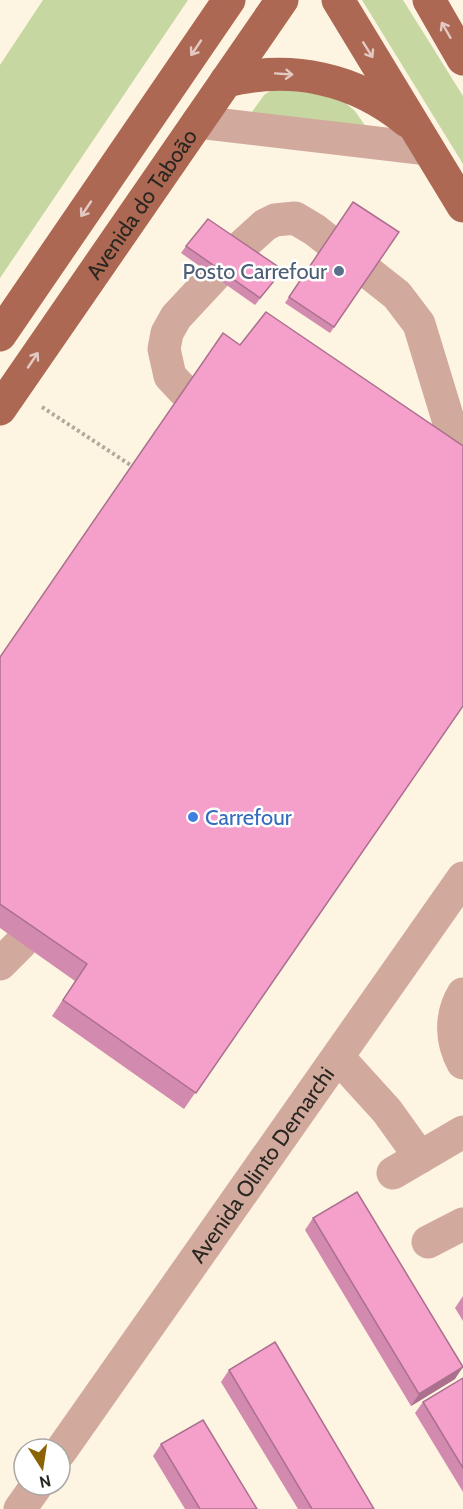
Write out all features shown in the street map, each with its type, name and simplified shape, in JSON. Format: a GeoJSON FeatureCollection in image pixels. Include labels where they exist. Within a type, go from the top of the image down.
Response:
{"type":"FeatureCollection","features":[{"type":"Feature","properties":{"kind":"main road","name":"Avenida do Taboão"},"geometry":{"type":"LineString","coordinates":[[0,335],[229,0]]}},
{"type":"Feature","properties":{"kind":"main road","name":"Avenida do Taboão"},"geometry":{"type":"LineString","coordinates":[[7,399],[282,0]]}},
{"type":"Feature","properties":{"kind":"main road"},"geometry":{"type":"LineString","coordinates":[[338,0],[463,206]]}},
{"type":"Feature","properties":{"kind":"main road"},"geometry":{"type":"LineString","coordinates":[[429,0],[463,59]]}},
{"type":"Feature","properties":{"kind":"main road"},"geometry":{"type":"LineString","coordinates":[[226,81],[255,74],[279,73],[329,78],[379,101],[423,139]]}},
{"type":"Feature","properties":{"kind":"street"},"geometry":{"type":"LineString","coordinates":[[198,122],[423,139]]}},
{"type":"Feature","properties":{"kind":"street"},"geometry":{"type":"LineString","coordinates":[[183,390],[170,376],[164,350],[167,333],[176,317],[244,244],[265,225],[275,219],[295,218],[315,230],[398,295],[418,324],[451,429],[463,445]]}},
{"type":"Feature","properties":{"kind":"street","name":"Avenida Olinto Demarchi"},"geometry":{"type":"LineString","coordinates":[[71,1437],[463,878]]}},
{"type":"Feature","properties":{"kind":"street"},"geometry":{"type":"LineString","coordinates":[[463,994],[455,1015],[452,1035],[463,1063]]}},
{"type":"Feature","properties":{"kind":"street"},"geometry":{"type":"LineString","coordinates":[[338,1057],[387,1111],[420,1157]]}},
{"type":"Feature","properties":{"kind":"street"},"geometry":{"type":"LineString","coordinates":[[393,1173],[463,1132]]}},
{"type":"Feature","properties":{"kind":"street"},"geometry":{"type":"LineString","coordinates":[[428,1242],[463,1224]]}},
{"type":"Feature","properties":{"kind":"path"},"geometry":{"type":"LineString","coordinates":[[7,399],[132,466]]}},
{"type":"Feature","properties":{"kind":"green space"},"geometry":{"type":"Polygon","coordinates":[[[43,0],[188,0],[0,278],[0,65],[43,0]]]}},
{"type":"Feature","properties":{"kind":"green space"},"geometry":{"type":"Polygon","coordinates":[[[362,0],[403,0],[463,96],[463,164],[362,0]]]}},
{"type":"Feature","properties":{"kind":"green space"},"geometry":{"type":"Polygon","coordinates":[[[273,89],[337,96],[355,111],[373,137],[245,122],[264,95],[273,89]]]}},
{"type":"Feature","properties":{"kind":"building","name":"Posto Carrefour"},"geometry":{"type":"Polygon","coordinates":[[[353,202],[399,232],[334,327],[289,297],[353,202]]]}},
{"type":"Feature","properties":{"kind":"building","name":"Posto Carrefour"},"geometry":{"type":"Polygon","coordinates":[[[208,219],[283,270],[260,298],[186,246],[208,219]]]}},
{"type":"Feature","properties":{"kind":"building","name":"Carrefour"},"geometry":{"type":"Polygon","coordinates":[[[266,312],[463,446],[463,706],[196,1093],[63,1000],[87,964],[0,904],[0,657],[223,333],[240,345],[266,312]]]}},
{"type":"Feature","properties":{"kind":"building"},"geometry":{"type":"Polygon","coordinates":[[[357,1192],[463,1367],[419,1394],[313,1218],[357,1192]]]}},
{"type":"Feature","properties":{"kind":"building"},"geometry":{"type":"Polygon","coordinates":[[[275,1342],[374,1509],[312,1509],[229,1370],[275,1342]]]}},
{"type":"Feature","properties":{"kind":"building"},"geometry":{"type":"Polygon","coordinates":[[[463,1378],[463,1468],[423,1402],[463,1378]]]}},
{"type":"Feature","properties":{"kind":"building"},"geometry":{"type":"Polygon","coordinates":[[[203,1420],[257,1509],[200,1509],[161,1444],[203,1420]]]}},
{"type":"Feature","properties":{"kind":"place","name":"Posto Carrefour"},"geometry":{"type":"Point","coordinates":[339,271]}},
{"type":"Feature","properties":{"kind":"place","name":"Carrefour"},"geometry":{"type":"Point","coordinates":[193,817]}}]}
